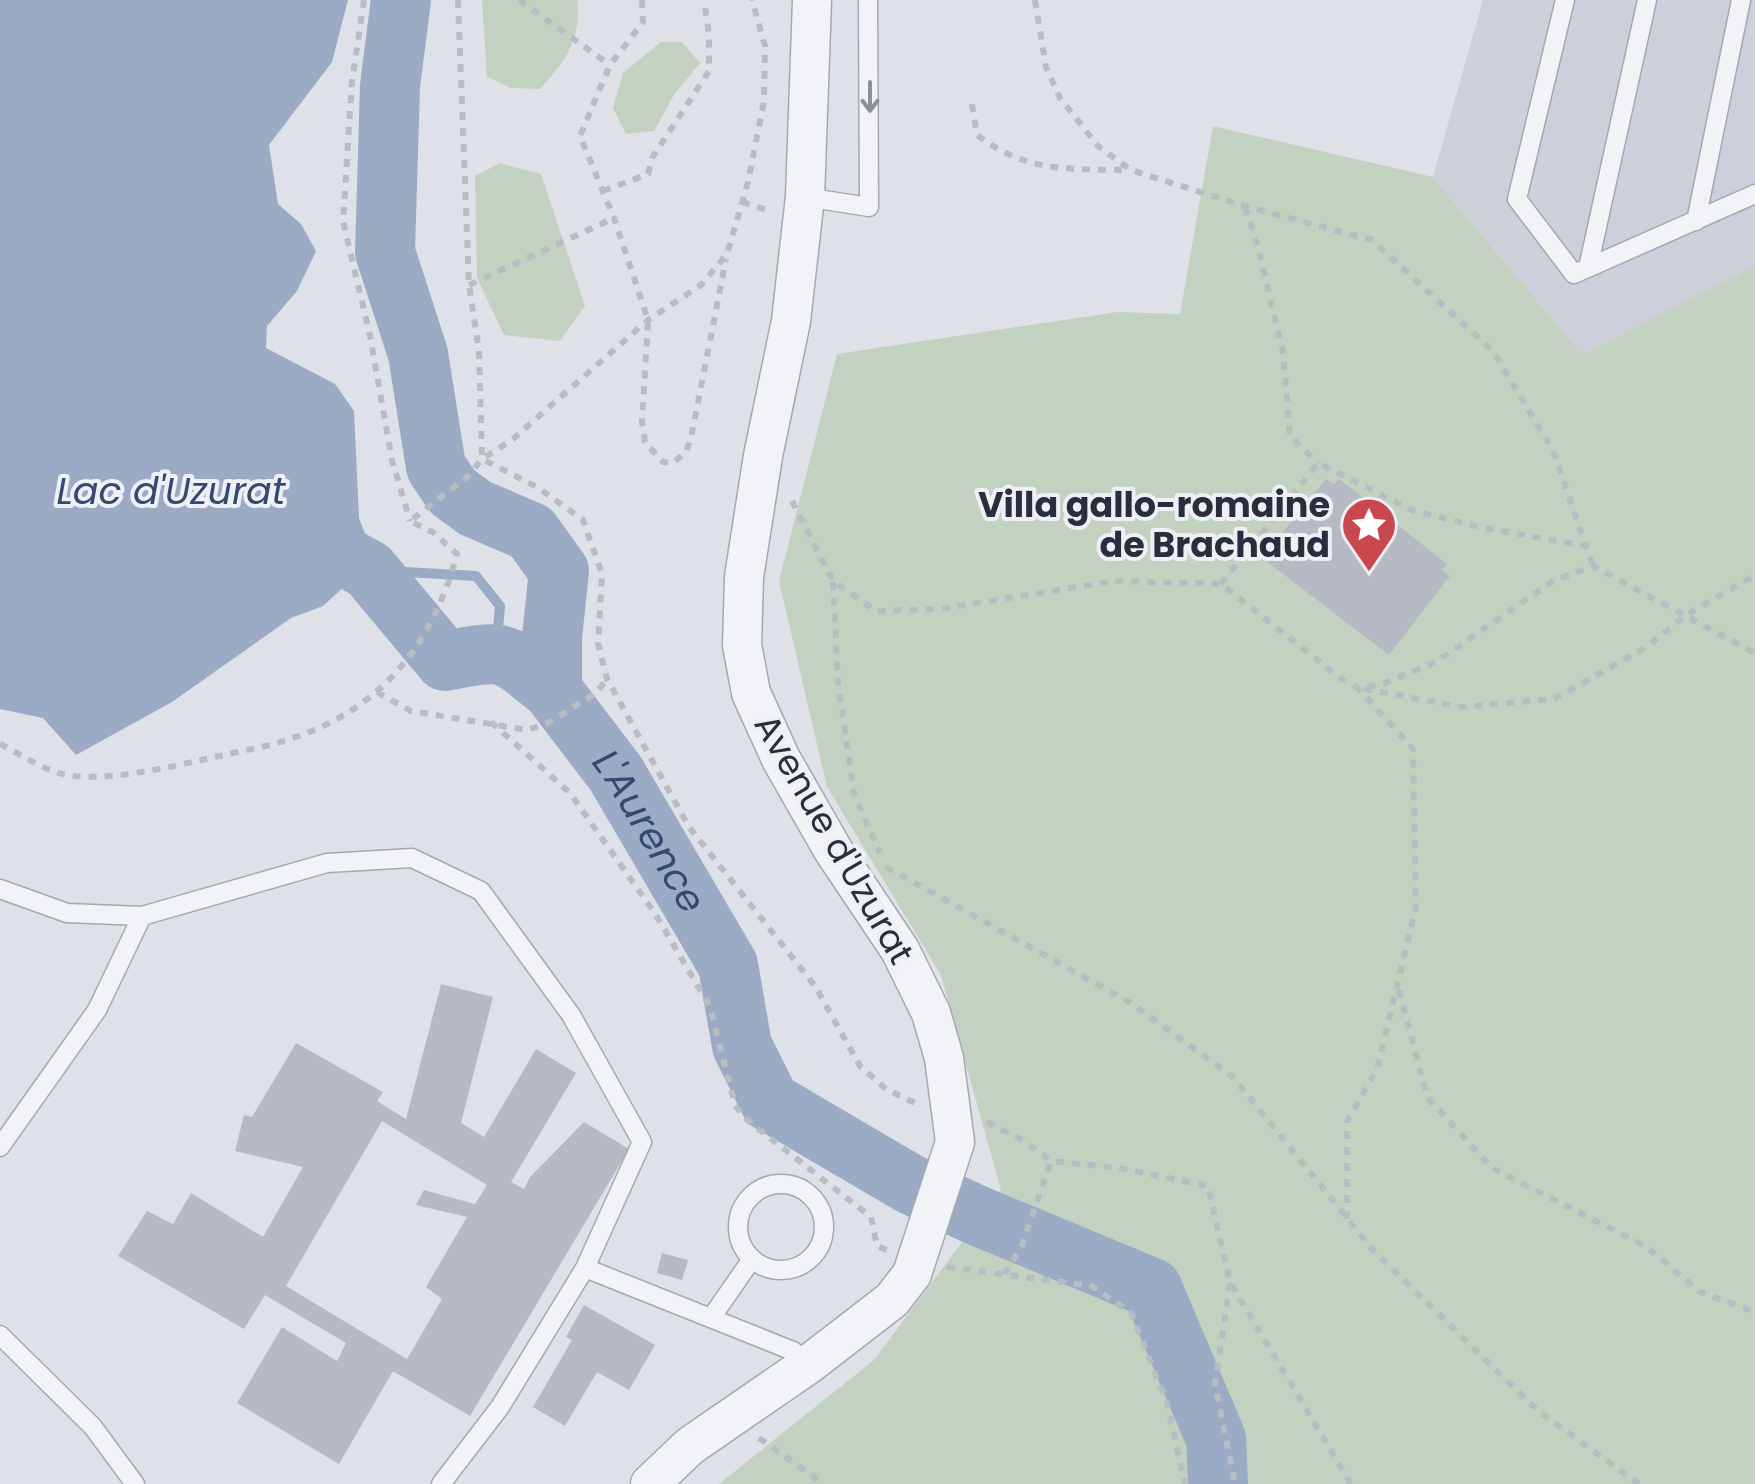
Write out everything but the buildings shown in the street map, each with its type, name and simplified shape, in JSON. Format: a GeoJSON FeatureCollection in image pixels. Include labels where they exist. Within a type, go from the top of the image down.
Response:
{"type":"FeatureCollection","features":[{"type":"Feature","properties":{"kind":"street","name":"Avenue d'Uzurat"},"geometry":{"type":"LineString","coordinates":[[650,1484],[690,1446],[809,1364],[892,1300],[912,1274],[955,1142],[944,1058],[930,1013],[900,950],[833,850],[781,760],[751,693],[742,645],[744,577],[763,456],[791,321],[805,197],[812,0]]}},
{"type":"Feature","properties":{"kind":"lane"},"geometry":{"type":"LineString","coordinates":[[805,197],[868,207],[868,0]]}},
{"type":"Feature","properties":{"kind":"lane"},"geometry":{"type":"LineString","coordinates":[[1565,0],[1516,199],[1574,274],[1755,194]]}},
{"type":"Feature","properties":{"kind":"lane"},"geometry":{"type":"LineString","coordinates":[[1588,268],[1647,0]]}},
{"type":"Feature","properties":{"kind":"lane"},"geometry":{"type":"LineString","coordinates":[[1696,221],[1741,0]]}},
{"type":"Feature","properties":{"kind":"lane"},"geometry":{"type":"LineString","coordinates":[[0,889],[67,913],[142,916],[327,864],[412,858],[481,890],[571,1015],[642,1142],[585,1268],[500,1407],[441,1484]]}},
{"type":"Feature","properties":{"kind":"lane"},"geometry":{"type":"LineString","coordinates":[[0,1147],[97,1010],[142,916]]}},
{"type":"Feature","properties":{"kind":"lane"},"geometry":{"type":"LineString","coordinates":[[776,1184],[805,1190],[823,1214],[824,1230],[814,1256],[803,1264],[776,1270],[752,1260],[738,1236],[738,1222],[750,1196],[776,1184]]}},
{"type":"Feature","properties":{"kind":"lane"},"geometry":{"type":"LineString","coordinates":[[711,1318],[752,1260]]}},
{"type":"Feature","properties":{"kind":"lane"},"geometry":{"type":"LineString","coordinates":[[585,1268],[793,1351],[809,1364]]}},
{"type":"Feature","properties":{"kind":"lane"},"geometry":{"type":"LineString","coordinates":[[0,1335],[94,1427],[135,1484]]}},
{"type":"Feature","properties":{"kind":"path"},"geometry":{"type":"LineString","coordinates":[[0,744],[58,773],[102,776],[163,768],[290,740],[334,722],[377,692],[413,653],[431,626],[457,554],[434,533],[410,521],[392,460],[344,221],[352,80],[364,0]]}},
{"type":"Feature","properties":{"kind":"path"},"geometry":{"type":"LineString","coordinates":[[458,0],[468,285],[479,351],[482,458]]}},
{"type":"Feature","properties":{"kind":"path"},"geometry":{"type":"LineString","coordinates":[[519,0],[610,65]]}},
{"type":"Feature","properties":{"kind":"path"},"geometry":{"type":"LineString","coordinates":[[642,0],[644,22],[610,65],[580,136],[614,218],[648,320],[644,432],[654,455],[673,463],[686,452],[691,438],[727,254],[748,182],[764,100],[764,46],[752,0]]}},
{"type":"Feature","properties":{"kind":"path"},"geometry":{"type":"LineString","coordinates":[[602,191],[648,174],[652,158],[708,71],[709,34],[704,0]]}},
{"type":"Feature","properties":{"kind":"path"},"geometry":{"type":"LineString","coordinates":[[1035,0],[1046,67],[1060,98],[1098,146],[1131,170]]}},
{"type":"Feature","properties":{"kind":"path"},"geometry":{"type":"LineString","coordinates":[[972,104],[977,136],[1020,162],[1066,169],[1131,170],[1244,206],[1372,240],[1493,351],[1553,451],[1593,566],[1755,653]]}},
{"type":"Feature","properties":{"kind":"path"},"geometry":{"type":"LineString","coordinates":[[1244,206],[1283,352],[1290,436],[1318,463],[1414,511],[1586,546]]}},
{"type":"Feature","properties":{"kind":"path"},"geometry":{"type":"LineString","coordinates":[[468,285],[614,218]]}},
{"type":"Feature","properties":{"kind":"path"},"geometry":{"type":"LineString","coordinates":[[410,521],[435,504],[482,458],[513,439],[648,320],[701,286],[727,254]]}},
{"type":"Feature","properties":{"kind":"path"},"geometry":{"type":"LineString","coordinates":[[763,456],[801,515],[832,581],[838,682],[854,794],[886,866]]}},
{"type":"Feature","properties":{"kind":"path"},"geometry":{"type":"LineString","coordinates":[[482,458],[537,487],[583,520],[602,574],[598,643],[608,680],[689,826],[815,986],[860,1066],[886,1088],[926,1108],[988,1123],[1026,1142],[1050,1161],[1119,1168],[1208,1186],[1230,1282],[1351,1484]]}},
{"type":"Feature","properties":{"kind":"path"},"geometry":{"type":"LineString","coordinates":[[1222,584],[1318,463]]}},
{"type":"Feature","properties":{"kind":"path"},"geometry":{"type":"LineString","coordinates":[[1359,689],[1436,662],[1553,581],[1593,566]]}},
{"type":"Feature","properties":{"kind":"path"},"geometry":{"type":"LineString","coordinates":[[1359,689],[1462,707],[1554,698],[1648,646],[1686,616],[1755,575]]}},
{"type":"Feature","properties":{"kind":"path"},"geometry":{"type":"LineString","coordinates":[[832,581],[876,611],[940,608],[1113,581],[1222,584],[1359,689],[1413,749],[1416,907],[1377,1069],[1347,1122],[1347,1219]]}},
{"type":"Feature","properties":{"kind":"path"},"geometry":{"type":"LineString","coordinates":[[377,692],[410,711],[527,730],[548,723],[596,693],[608,680]]}},
{"type":"Feature","properties":{"kind":"path"},"geometry":{"type":"LineString","coordinates":[[492,722],[570,793],[656,915],[710,1007],[735,1105],[747,1120],[871,1217],[877,1246]]}},
{"type":"Feature","properties":{"kind":"path"},"geometry":{"type":"LineString","coordinates":[[833,850],[850,846],[1131,1003],[1233,1077],[1372,1249],[1539,1412],[1639,1484]]}},
{"type":"Feature","properties":{"kind":"path"},"geometry":{"type":"LineString","coordinates":[[1398,988],[1427,1097],[1492,1168],[1647,1247],[1700,1292],[1755,1312]]}},
{"type":"Feature","properties":{"kind":"path"},"geometry":{"type":"LineString","coordinates":[[1004,1274],[1021,1248],[1050,1161]]}},
{"type":"Feature","properties":{"kind":"path"},"geometry":{"type":"LineString","coordinates":[[916,1262],[1092,1286],[1131,1313],[1167,1403],[1185,1484]]}},
{"type":"Feature","properties":{"kind":"path"},"geometry":{"type":"LineString","coordinates":[[1230,1282],[1215,1384],[1235,1484]]}},
{"type":"Feature","properties":{"kind":"path"},"geometry":{"type":"LineString","coordinates":[[729,1418],[824,1484]]}},
{"type":"Feature","properties":{"kind":"shaded area"},"geometry":{"type":"Polygon","coordinates":[[[1483,0],[1755,0],[1755,266],[1582,354],[1433,177],[1483,0]]]}},
{"type":"Feature","properties":{"kind":"green space"},"geometry":{"type":"Polygon","coordinates":[[[482,0],[577,0],[577,27],[570,49],[540,89],[511,88],[487,77],[482,0]]]}},
{"type":"Feature","properties":{"kind":"green space"},"geometry":{"type":"Polygon","coordinates":[[[661,42],[682,42],[700,63],[674,95],[654,131],[626,134],[613,108],[623,73],[661,42]]]}},
{"type":"Feature","properties":{"kind":"green space"},"geometry":{"type":"Polygon","coordinates":[[[1213,126],[1433,177],[1582,354],[1755,266],[1755,1484],[719,1484],[874,1360],[1001,1190],[941,975],[827,787],[779,581],[837,354],[1117,312],[1180,314],[1213,126]]]}},
{"type":"Feature","properties":{"kind":"green space"},"geometry":{"type":"Polygon","coordinates":[[[500,163],[541,174],[585,306],[560,341],[504,335],[477,278],[475,176],[500,163]]]}},
{"type":"Feature","properties":{"kind":"water","name":"Lac d'Uzurat"},"geometry":{"type":"Polygon","coordinates":[[[0,0],[348,0],[332,62],[269,145],[278,204],[301,224],[316,251],[297,291],[267,326],[266,348],[335,384],[354,411],[359,518],[368,541],[348,583],[323,606],[291,618],[172,702],[76,755],[43,718],[0,709],[0,0]]]}},
{"type":"Feature","properties":{"kind":"waterway","name":"L'Aurence"},"geometry":{"type":"LineString","coordinates":[[401,0],[390,86],[385,252],[418,354],[436,467],[452,491],[475,508],[531,532],[559,571],[552,637],[552,690],[616,774],[728,965],[742,1046],[770,1102],[910,1184],[1152,1288],[1216,1439],[1218,1484]]}},
{"type":"Feature","properties":{"kind":"waterway"},"geometry":{"type":"LineString","coordinates":[[286,524],[369,570],[445,661],[503,656],[552,690]]}},
{"type":"Feature","properties":{"kind":"waterway"},"geometry":{"type":"LineString","coordinates":[[369,570],[476,576],[500,606],[496,651]]}},
{"type":"Feature","properties":{"kind":"place","name":"Villa gallo-romaine de Brachaud"},"geometry":{"type":"Point","coordinates":[1369,574]}}]}
